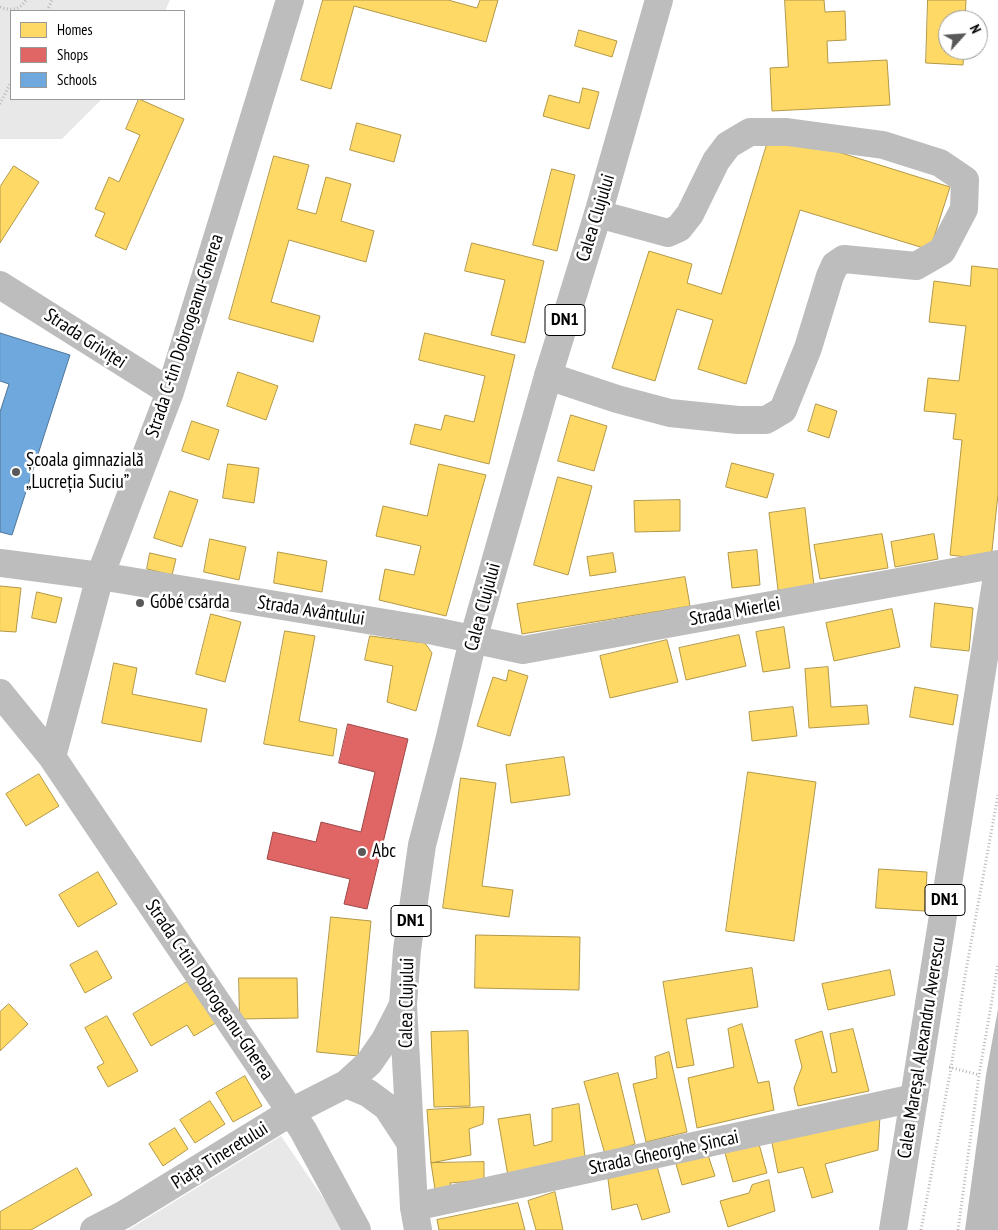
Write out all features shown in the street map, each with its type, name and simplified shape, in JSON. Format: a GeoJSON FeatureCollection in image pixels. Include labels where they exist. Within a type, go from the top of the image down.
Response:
{"type":"FeatureCollection","features":[{"type":"Feature","properties":{"kind":"street","name":"Strada C-tin Dobrogeanu-Gherea"},"geometry":{"type":"LineString","coordinates":[[52,757],[100,576],[170,392],[290,0]]}},
{"type":"Feature","properties":{"kind":"street","name":"Calea Clujului"},"geometry":{"type":"LineString","coordinates":[[416,1219],[403,1005],[407,950],[422,845],[473,640],[548,376],[598,214],[659,0]]}},
{"type":"Feature","properties":{"kind":"street"},"geometry":{"type":"LineString","coordinates":[[548,376],[617,399],[670,413],[738,420],[766,420],[783,410],[808,348],[830,276],[835,266],[844,259],[916,266],[942,251],[964,209],[964,180],[940,163],[883,145],[787,132],[750,132],[728,145],[716,161],[690,214],[679,228],[668,233],[598,214]]}},
{"type":"Feature","properties":{"kind":"street","name":"Strada Griviței"},"geometry":{"type":"LineString","coordinates":[[0,285],[170,392]]}},
{"type":"Feature","properties":{"kind":"street","name":"Strada Avântului"},"geometry":{"type":"LineString","coordinates":[[0,563],[100,576],[434,631],[473,640]]}},
{"type":"Feature","properties":{"kind":"street","name":"Strada Mierlei"},"geometry":{"type":"LineString","coordinates":[[473,640],[523,650],[998,564]]}},
{"type":"Feature","properties":{"kind":"street","name":"Calea Mareșal Alexandru Averescu"},"geometry":{"type":"LineString","coordinates":[[893,1230],[998,570]]}},
{"type":"Feature","properties":{"kind":"street","name":"Strada C-tin Dobrogeanu-Gherea"},"geometry":{"type":"LineString","coordinates":[[0,693],[52,757],[303,1130],[357,1230]]}},
{"type":"Feature","properties":{"kind":"street","name":"Piața Tineretului"},"geometry":{"type":"LineString","coordinates":[[94,1230],[123,1216],[291,1112],[346,1084],[369,1063],[385,1040],[403,1005]]}},
{"type":"Feature","properties":{"kind":"street"},"geometry":{"type":"LineString","coordinates":[[346,1084],[368,1093],[387,1107],[410,1142]]}},
{"type":"Feature","properties":{"kind":"street","name":"Strada Gheorghe Șincai"},"geometry":{"type":"LineString","coordinates":[[416,1219],[914,1098]]}},
{"type":"Feature","properties":{"kind":"path"},"geometry":{"type":"LineString","coordinates":[[0,7],[6,10],[15,9],[26,0]]}},
{"type":"Feature","properties":{"kind":"path"},"geometry":{"type":"LineString","coordinates":[[0,104],[10,84]]}},
{"type":"Feature","properties":{"kind":"path"},"geometry":{"type":"LineString","coordinates":[[921,1230],[998,795]]}},
{"type":"Feature","properties":{"kind":"path"},"geometry":{"type":"LineString","coordinates":[[958,1230],[979,1075],[998,965]]}},
{"type":"Feature","properties":{"kind":"path"},"geometry":{"type":"LineString","coordinates":[[920,1059],[979,1075]]}},
{"type":"Feature","properties":{"kind":"shaded area"},"geometry":{"type":"Polygon","coordinates":[[[0,0],[170,0],[165,10],[10,10],[10,100],[101,100],[62,139],[0,139],[0,0]]]}},
{"type":"Feature","properties":{"kind":"shaded area"},"geometry":{"type":"Polygon","coordinates":[[[998,1009],[998,1230],[965,1230],[986,1075],[998,1009]]]}},
{"type":"Feature","properties":{"kind":"shaded area"},"geometry":{"type":"Polygon","coordinates":[[[281,1136],[345,1230],[128,1230],[281,1136]]]}},
{"type":"Feature","properties":{"kind":"building: Homes"},"geometry":{"type":"Polygon","coordinates":[[[323,0],[448,0],[477,8],[480,0],[498,0],[486,42],[354,6],[331,89],[301,80],[323,0]]]}},
{"type":"Feature","properties":{"kind":"building: Homes"},"geometry":{"type":"Polygon","coordinates":[[[785,0],[824,0],[825,12],[845,11],[846,40],[827,41],[828,63],[887,60],[890,105],[772,111],[770,68],[788,67],[785,0]]]}},
{"type":"Feature","properties":{"kind":"building: Homes"},"geometry":{"type":"Polygon","coordinates":[[[928,0],[966,0],[966,10],[938,10],[938,60],[963,60],[963,65],[926,63],[928,0]]]}},
{"type":"Feature","properties":{"kind":"building: Homes"},"geometry":{"type":"Polygon","coordinates":[[[579,30],[617,41],[612,57],[575,46],[579,30]]]}},
{"type":"Feature","properties":{"kind":"building: Homes"},"geometry":{"type":"Polygon","coordinates":[[[583,88],[599,92],[589,129],[543,116],[549,95],[579,103],[583,88]]]}},
{"type":"Feature","properties":{"kind":"building: Homes"},"geometry":{"type":"Polygon","coordinates":[[[139,100],[184,119],[126,250],[95,236],[105,213],[95,209],[109,177],[119,182],[140,135],[126,129],[139,100]]]}},
{"type":"Feature","properties":{"kind":"building: Homes"},"geometry":{"type":"Polygon","coordinates":[[[357,123],[401,135],[394,162],[350,150],[357,123]]]}},
{"type":"Feature","properties":{"kind":"building: Homes"},"geometry":{"type":"Polygon","coordinates":[[[771,131],[950,187],[930,250],[800,210],[746,384],[698,369],[713,320],[677,309],[655,381],[612,368],[649,251],[692,264],[687,283],[721,294],[771,131]]]}},
{"type":"Feature","properties":{"kind":"building: Homes"},"geometry":{"type":"Polygon","coordinates":[[[274,156],[309,165],[297,209],[316,214],[326,177],[351,184],[341,221],[374,231],[366,262],[289,240],[271,302],[320,316],[313,342],[229,319],[274,156]]]}},
{"type":"Feature","properties":{"kind":"building: Homes"},"geometry":{"type":"Polygon","coordinates":[[[14,166],[39,182],[0,243],[0,187],[14,166]]]}},
{"type":"Feature","properties":{"kind":"building: Homes"},"geometry":{"type":"Polygon","coordinates":[[[552,169],[575,175],[557,251],[533,245],[552,169]]]}},
{"type":"Feature","properties":{"kind":"building: Homes"},"geometry":{"type":"Polygon","coordinates":[[[472,243],[544,261],[525,343],[491,335],[505,280],[465,271],[472,243]]]}},
{"type":"Feature","properties":{"kind":"building: Homes"},"geometry":{"type":"Polygon","coordinates":[[[972,266],[998,269],[998,494],[991,560],[950,555],[962,440],[953,439],[956,414],[924,411],[928,378],[959,381],[966,326],[929,322],[934,281],[970,286],[972,266]]]}},
{"type":"Feature","properties":{"kind":"building: Homes"},"geometry":{"type":"Polygon","coordinates":[[[425,333],[515,355],[489,464],[410,444],[415,424],[441,430],[445,415],[474,422],[485,376],[419,360],[425,333]]]}},
{"type":"Feature","properties":{"kind":"building: Homes"},"geometry":{"type":"Polygon","coordinates":[[[238,372],[278,386],[266,420],[227,406],[238,372]]]}},
{"type":"Feature","properties":{"kind":"building: Homes"},"geometry":{"type":"Polygon","coordinates":[[[816,404],[837,411],[829,438],[808,431],[816,404]]]}},
{"type":"Feature","properties":{"kind":"building: Homes"},"geometry":{"type":"Polygon","coordinates":[[[571,415],[607,426],[594,471],[558,461],[571,415]]]}},
{"type":"Feature","properties":{"kind":"building: Homes"},"geometry":{"type":"Polygon","coordinates":[[[192,421],[219,430],[209,460],[182,451],[192,421]]]}},
{"type":"Feature","properties":{"kind":"building: Homes"},"geometry":{"type":"Polygon","coordinates":[[[732,463],[774,474],[767,498],[726,487],[732,463]]]}},
{"type":"Feature","properties":{"kind":"building: Homes"},"geometry":{"type":"Polygon","coordinates":[[[228,464],[259,468],[254,503],[223,498],[228,464]]]}},
{"type":"Feature","properties":{"kind":"building: Homes"},"geometry":{"type":"Polygon","coordinates":[[[439,464],[486,475],[446,616],[379,600],[385,569],[414,575],[421,546],[376,536],[383,506],[427,516],[439,464]]]}},
{"type":"Feature","properties":{"kind":"building: Homes"},"geometry":{"type":"Polygon","coordinates":[[[558,477],[592,486],[568,575],[534,565],[558,477]]]}},
{"type":"Feature","properties":{"kind":"building: Homes"},"geometry":{"type":"Polygon","coordinates":[[[170,491],[198,500],[182,547],[154,538],[170,491]]]}},
{"type":"Feature","properties":{"kind":"building: Homes"},"geometry":{"type":"Polygon","coordinates":[[[680,500],[680,531],[635,532],[634,501],[680,500]]]}},
{"type":"Feature","properties":{"kind":"building: Homes"},"geometry":{"type":"Polygon","coordinates":[[[805,508],[814,586],[778,590],[769,513],[805,508]]]}},
{"type":"Feature","properties":{"kind":"building: Homes"},"geometry":{"type":"Polygon","coordinates":[[[882,534],[888,568],[820,579],[814,545],[882,534]]]}},
{"type":"Feature","properties":{"kind":"building: Homes"},"geometry":{"type":"Polygon","coordinates":[[[934,534],[938,559],[895,567],[891,542],[934,534]]]}},
{"type":"Feature","properties":{"kind":"building: Homes"},"geometry":{"type":"Polygon","coordinates":[[[210,539],[246,547],[239,580],[204,572],[210,539]]]}},
{"type":"Feature","properties":{"kind":"building: Homes"},"geometry":{"type":"Polygon","coordinates":[[[757,550],[760,585],[732,588],[728,553],[757,550]]]}},
{"type":"Feature","properties":{"kind":"building: Homes"},"geometry":{"type":"Polygon","coordinates":[[[278,552],[327,561],[322,592],[274,583],[278,552]]]}},
{"type":"Feature","properties":{"kind":"building: Homes"},"geometry":{"type":"Polygon","coordinates":[[[150,553],[176,559],[172,575],[147,569],[150,553]]]}},
{"type":"Feature","properties":{"kind":"building: Homes"},"geometry":{"type":"Polygon","coordinates":[[[613,553],[616,572],[590,576],[587,557],[613,553]]]}},
{"type":"Feature","properties":{"kind":"building: Homes"},"geometry":{"type":"Polygon","coordinates":[[[685,577],[690,606],[522,634],[517,604],[685,577]]]}},
{"type":"Feature","properties":{"kind":"building: Homes"},"geometry":{"type":"Polygon","coordinates":[[[0,586],[21,588],[16,632],[0,631],[0,586]]]}},
{"type":"Feature","properties":{"kind":"building: Homes"},"geometry":{"type":"Polygon","coordinates":[[[37,592],[62,598],[56,623],[32,618],[37,592]]]}},
{"type":"Feature","properties":{"kind":"building: Homes"},"geometry":{"type":"Polygon","coordinates":[[[935,603],[973,608],[969,651],[931,647],[935,603]]]}},
{"type":"Feature","properties":{"kind":"building: Homes"},"geometry":{"type":"Polygon","coordinates":[[[892,609],[900,647],[834,661],[826,623],[892,609]]]}},
{"type":"Feature","properties":{"kind":"building: Homes"},"geometry":{"type":"Polygon","coordinates":[[[211,614],[241,622],[225,682],[196,674],[211,614]]]}},
{"type":"Feature","properties":{"kind":"building: Homes"},"geometry":{"type":"Polygon","coordinates":[[[784,627],[790,668],[763,672],[756,632],[784,627]]]}},
{"type":"Feature","properties":{"kind":"building: Homes"},"geometry":{"type":"Polygon","coordinates":[[[285,631],[315,636],[299,721],[337,729],[333,756],[264,744],[285,631]]]}},
{"type":"Feature","properties":{"kind":"building: Homes"},"geometry":{"type":"Polygon","coordinates":[[[739,635],[746,666],[686,680],[679,648],[739,635]]]}},
{"type":"Feature","properties":{"kind":"building: Homes"},"geometry":{"type":"Polygon","coordinates":[[[370,636],[425,643],[432,653],[416,711],[387,702],[393,666],[365,660],[370,636]]]}},
{"type":"Feature","properties":{"kind":"building: Homes"},"geometry":{"type":"Polygon","coordinates":[[[667,640],[678,682],[610,698],[600,656],[667,640]]]}},
{"type":"Feature","properties":{"kind":"building: Homes"},"geometry":{"type":"Polygon","coordinates":[[[114,663],[137,668],[132,694],[207,709],[201,742],[102,723],[114,663]]]}},
{"type":"Feature","properties":{"kind":"building: Homes"},"geometry":{"type":"Polygon","coordinates":[[[828,667],[831,707],[867,705],[869,724],[809,728],[805,669],[828,667]]]}},
{"type":"Feature","properties":{"kind":"building: Homes"},"geometry":{"type":"Polygon","coordinates":[[[509,670],[528,676],[510,736],[477,726],[493,677],[506,681],[509,670]]]}},
{"type":"Feature","properties":{"kind":"building: Homes"},"geometry":{"type":"Polygon","coordinates":[[[915,687],[958,695],[953,725],[910,717],[915,687]]]}},
{"type":"Feature","properties":{"kind":"building: Homes"},"geometry":{"type":"Polygon","coordinates":[[[793,707],[797,736],[752,741],[749,712],[793,707]]]}},
{"type":"Feature","properties":{"kind":"building: Homes"},"geometry":{"type":"Polygon","coordinates":[[[564,757],[570,795],[511,803],[506,765],[564,757]]]}},
{"type":"Feature","properties":{"kind":"building: Homes"},"geometry":{"type":"Polygon","coordinates":[[[748,772],[816,782],[794,941],[726,931],[748,772]]]}},
{"type":"Feature","properties":{"kind":"building: Homes"},"geometry":{"type":"Polygon","coordinates":[[[39,774],[59,806],[26,826],[6,794],[39,774]]]}},
{"type":"Feature","properties":{"kind":"building: Homes"},"geometry":{"type":"Polygon","coordinates":[[[461,778],[496,783],[482,886],[513,890],[509,917],[443,908],[461,778]]]}},
{"type":"Feature","properties":{"kind":"building: Homes"},"geometry":{"type":"Polygon","coordinates":[[[879,869],[927,872],[925,911],[876,908],[879,869]]]}},
{"type":"Feature","properties":{"kind":"building: Homes"},"geometry":{"type":"Polygon","coordinates":[[[98,872],[117,904],[78,927],[59,895],[98,872]]]}},
{"type":"Feature","properties":{"kind":"building: Homes"},"geometry":{"type":"Polygon","coordinates":[[[331,917],[371,921],[358,1056],[317,1052],[331,917]]]}},
{"type":"Feature","properties":{"kind":"building: Homes"},"geometry":{"type":"Polygon","coordinates":[[[476,935],[580,937],[579,990],[475,988],[476,935]]]}},
{"type":"Feature","properties":{"kind":"building: Homes"},"geometry":{"type":"Polygon","coordinates":[[[97,951],[112,978],[85,993],[70,965],[97,951]]]}},
{"type":"Feature","properties":{"kind":"building: Homes"},"geometry":{"type":"Polygon","coordinates":[[[752,968],[758,1007],[686,1019],[694,1065],[677,1068],[663,982],[752,968]]]}},
{"type":"Feature","properties":{"kind":"building: Homes"},"geometry":{"type":"Polygon","coordinates":[[[890,970],[895,995],[828,1010],[822,984],[890,970]]]}},
{"type":"Feature","properties":{"kind":"building: Homes"},"geometry":{"type":"Polygon","coordinates":[[[194,978],[219,1021],[194,1036],[187,1025],[151,1046],[133,1014],[194,978]]]}},
{"type":"Feature","properties":{"kind":"building: Homes"},"geometry":{"type":"Polygon","coordinates":[[[239,978],[297,978],[298,1018],[240,1019],[239,978]]]}},
{"type":"Feature","properties":{"kind":"building: Homes"},"geometry":{"type":"Polygon","coordinates":[[[9,1004],[28,1024],[0,1051],[0,1012],[9,1004]]]}},
{"type":"Feature","properties":{"kind":"building: Homes"},"geometry":{"type":"Polygon","coordinates":[[[107,1016],[138,1071],[108,1087],[97,1067],[104,1063],[85,1028],[107,1016]]]}},
{"type":"Feature","properties":{"kind":"building: Homes"},"geometry":{"type":"Polygon","coordinates":[[[742,1024],[758,1083],[769,1081],[774,1110],[697,1128],[688,1078],[734,1067],[728,1029],[742,1024]]]}},
{"type":"Feature","properties":{"kind":"building: Homes"},"geometry":{"type":"Polygon","coordinates":[[[853,1029],[869,1091],[798,1106],[794,1088],[802,1067],[795,1040],[822,1031],[832,1073],[837,1072],[830,1034],[853,1029]]]}},
{"type":"Feature","properties":{"kind":"building: Homes"},"geometry":{"type":"Polygon","coordinates":[[[468,1031],[470,1106],[434,1107],[431,1032],[468,1031]]]}},
{"type":"Feature","properties":{"kind":"building: Homes"},"geometry":{"type":"Polygon","coordinates":[[[669,1052],[687,1132],[646,1142],[633,1084],[657,1078],[655,1057],[669,1052]]]}},
{"type":"Feature","properties":{"kind":"building: Homes"},"geometry":{"type":"Polygon","coordinates":[[[618,1073],[635,1144],[605,1154],[584,1082],[618,1073]]]}},
{"type":"Feature","properties":{"kind":"building: Homes"},"geometry":{"type":"Polygon","coordinates":[[[245,1076],[262,1106],[233,1122],[216,1093],[245,1076]]]}},
{"type":"Feature","properties":{"kind":"building: Homes"},"geometry":{"type":"Polygon","coordinates":[[[210,1101],[225,1124],[195,1143],[180,1120],[210,1101]]]}},
{"type":"Feature","properties":{"kind":"building: Homes"},"geometry":{"type":"Polygon","coordinates":[[[579,1104],[585,1157],[508,1176],[498,1119],[530,1114],[534,1146],[552,1141],[552,1109],[579,1104]]]}},
{"type":"Feature","properties":{"kind":"building: Homes"},"geometry":{"type":"Polygon","coordinates":[[[484,1107],[483,1124],[469,1129],[471,1155],[431,1163],[427,1110],[484,1107]]]}},
{"type":"Feature","properties":{"kind":"building: Homes"},"geometry":{"type":"Polygon","coordinates":[[[880,1116],[878,1150],[825,1164],[833,1192],[812,1198],[803,1167],[778,1173],[772,1143],[880,1116]]]}},
{"type":"Feature","properties":{"kind":"building: Homes"},"geometry":{"type":"Polygon","coordinates":[[[175,1128],[188,1149],[163,1166],[149,1144],[175,1128]]]}},
{"type":"Feature","properties":{"kind":"building: Homes"},"geometry":{"type":"Polygon","coordinates":[[[759,1144],[767,1173],[733,1182],[725,1153],[759,1144]]]}},
{"type":"Feature","properties":{"kind":"building: Homes"},"geometry":{"type":"Polygon","coordinates":[[[708,1155],[715,1176],[682,1185],[676,1164],[708,1155]]]}},
{"type":"Feature","properties":{"kind":"building: Homes"},"geometry":{"type":"Polygon","coordinates":[[[484,1162],[484,1180],[450,1183],[452,1189],[435,1189],[431,1163],[484,1162]]]}},
{"type":"Feature","properties":{"kind":"building: Homes"},"geometry":{"type":"Polygon","coordinates":[[[657,1166],[670,1212],[642,1220],[637,1204],[612,1210],[608,1179],[657,1166]]]}},
{"type":"Feature","properties":{"kind":"building: Homes"},"geometry":{"type":"Polygon","coordinates":[[[77,1168],[92,1195],[31,1230],[0,1230],[0,1212],[77,1168]]]}},
{"type":"Feature","properties":{"kind":"building: Homes"},"geometry":{"type":"Polygon","coordinates":[[[769,1180],[775,1211],[728,1227],[720,1201],[749,1193],[752,1185],[769,1180]]]}},
{"type":"Feature","properties":{"kind":"building: Homes"},"geometry":{"type":"Polygon","coordinates":[[[555,1192],[563,1230],[536,1230],[528,1201],[555,1192]]]}},
{"type":"Feature","properties":{"kind":"building: Homes"},"geometry":{"type":"Polygon","coordinates":[[[518,1203],[525,1230],[439,1230],[437,1220],[518,1203]]]}},
{"type":"Feature","properties":{"kind":"building: Shops"},"geometry":{"type":"Polygon","coordinates":[[[348,724],[408,739],[367,909],[344,904],[350,879],[267,859],[273,832],[316,842],[321,822],[361,832],[375,772],[339,763],[348,724]]]}},
{"type":"Feature","properties":{"kind":"building: Schools","name":"Școala gimnazială „Lucreția Suciu”"},"geometry":{"type":"Polygon","coordinates":[[[0,333],[70,355],[12,535],[0,532],[0,412],[9,384],[0,381],[0,333]]]}},
{"type":"Feature","properties":{"kind":"place","name":"Școala gimnazială „Lucreția Suciu”"},"geometry":{"type":"Point","coordinates":[16,472]}},
{"type":"Feature","properties":{"kind":"place","name":"Góbé csárda"},"geometry":{"type":"Point","coordinates":[140,603]}},
{"type":"Feature","properties":{"kind":"place","name":"Abc"},"geometry":{"type":"Point","coordinates":[362,852]}}]}
